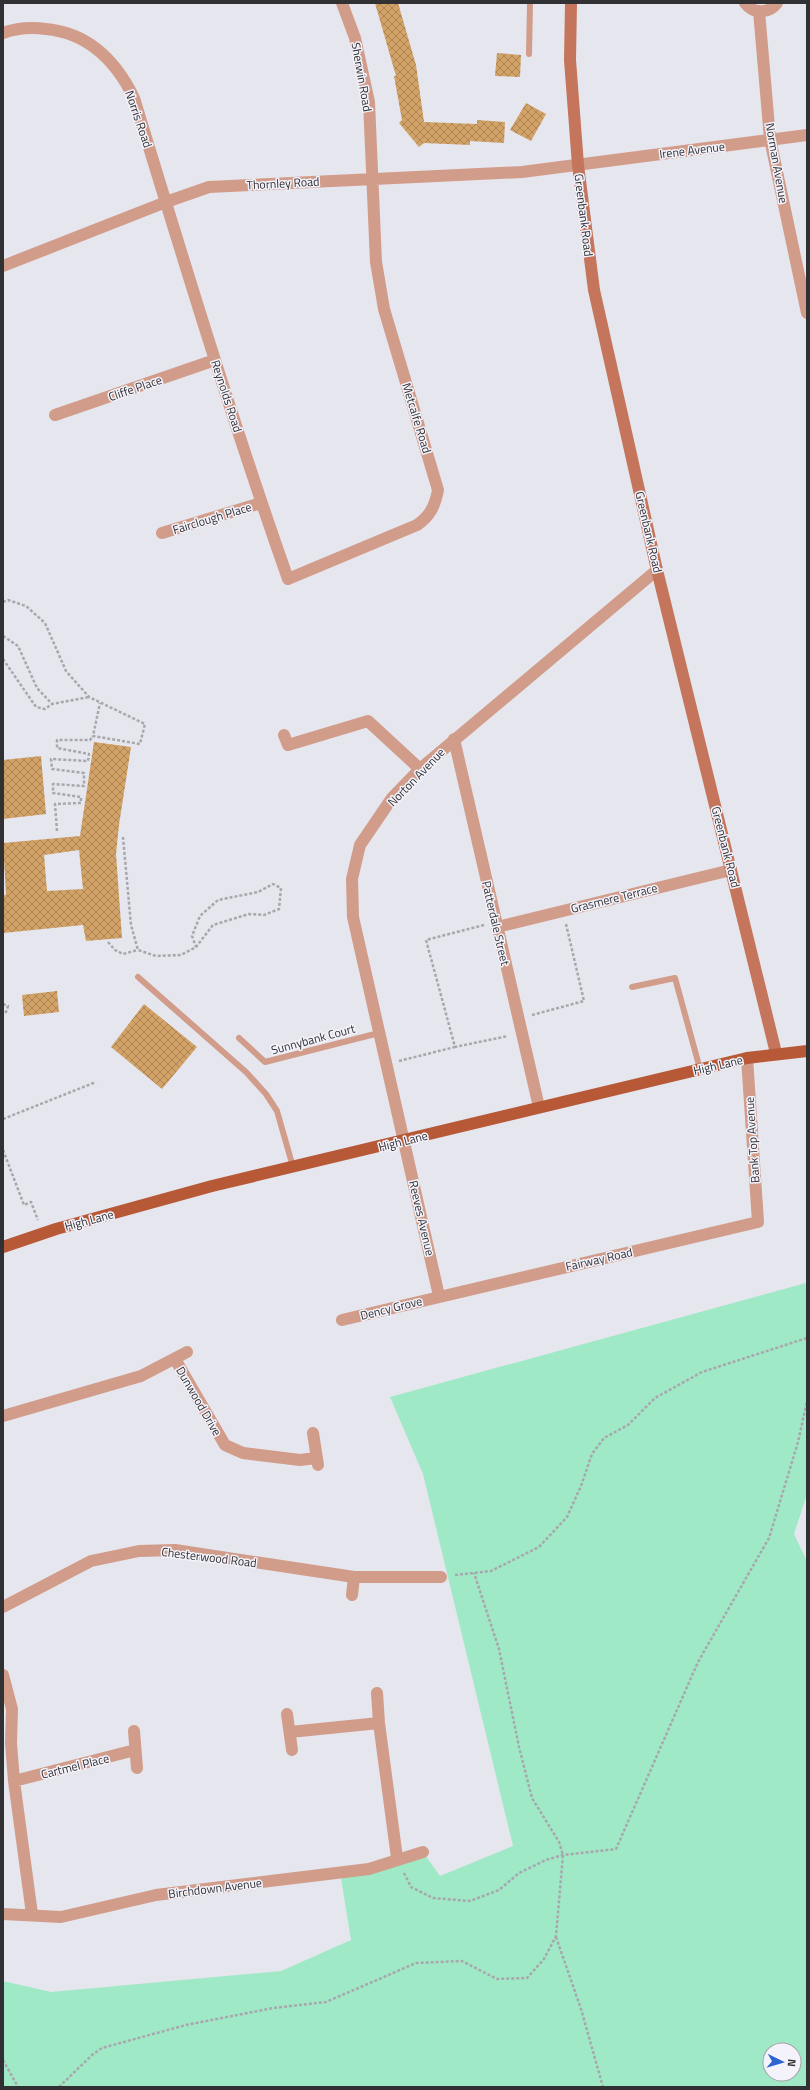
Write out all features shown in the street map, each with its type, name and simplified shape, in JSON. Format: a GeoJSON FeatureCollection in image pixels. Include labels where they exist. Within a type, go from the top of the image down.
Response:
{"type":"FeatureCollection","features":[{"type":"Feature","properties":{"kind":"main road","name":"High Lane"},"geometry":{"type":"LineString","coordinates":[[3,1247],[42,1234],[212,1186],[747,1058],[776,1053],[807,1051]]}},
{"type":"Feature","properties":{"kind":"street","name":"Sherwin Road"},"geometry":{"type":"LineString","coordinates":[[342,3],[355,38],[369,102],[371,178]]}},
{"type":"Feature","properties":{"kind":"street","name":"Greenbank Road"},"geometry":{"type":"LineString","coordinates":[[571,3],[570,60],[578,165],[594,290],[657,570],[776,1053]]}},
{"type":"Feature","properties":{"kind":"street"},"geometry":{"type":"LineString","coordinates":[[745,3],[752,10],[759,12],[770,10],[777,3]]}},
{"type":"Feature","properties":{"kind":"street","name":"Norman Avenue"},"geometry":{"type":"LineString","coordinates":[[759,12],[770,139],[807,313]]}},
{"type":"Feature","properties":{"kind":"street","name":"Norris Road"},"geometry":{"type":"LineString","coordinates":[[3,33],[13,29],[29,28],[61,30],[86,41],[107,57],[126,81],[134,98],[166,202]]}},
{"type":"Feature","properties":{"kind":"street","name":"Irene Avenue"},"geometry":{"type":"LineString","coordinates":[[578,165],[807,135]]}},
{"type":"Feature","properties":{"kind":"street","name":"Thornley Road"},"geometry":{"type":"LineString","coordinates":[[3,266],[209,186],[522,172],[578,165]]}},
{"type":"Feature","properties":{"kind":"street","name":"Metcalfe Road"},"geometry":{"type":"LineString","coordinates":[[299,575],[417,525],[426,518],[436,500],[438,490],[384,308],[376,262],[371,178]]}},
{"type":"Feature","properties":{"kind":"street","name":"Reynolds Road"},"geometry":{"type":"LineString","coordinates":[[166,202],[261,503],[288,579],[299,575]]}},
{"type":"Feature","properties":{"kind":"street","name":"Cliffe Place"},"geometry":{"type":"LineString","coordinates":[[56,416],[215,360]]}},
{"type":"Feature","properties":{"kind":"street","name":"Fairclough Place"},"geometry":{"type":"LineString","coordinates":[[162,534],[261,503]]}},
{"type":"Feature","properties":{"kind":"street","name":"Norton Avenue"},"geometry":{"type":"LineString","coordinates":[[405,1141],[353,917],[352,878],[360,845],[392,798],[420,769],[657,570]]}},
{"type":"Feature","properties":{"kind":"street"},"geometry":{"type":"LineString","coordinates":[[284,735],[288,746],[368,721],[420,769]]}},
{"type":"Feature","properties":{"kind":"street","name":"Patterdale Street"},"geometry":{"type":"LineString","coordinates":[[454,739],[539,1107]]}},
{"type":"Feature","properties":{"kind":"street","name":"Grasmere Terrace"},"geometry":{"type":"LineString","coordinates":[[496,924],[562,911],[731,870]]}},
{"type":"Feature","properties":{"kind":"street","name":"Bank Top Avenue"},"geometry":{"type":"LineString","coordinates":[[747,1058],[758,1222]]}},
{"type":"Feature","properties":{"kind":"street","name":"Reeves Avenue"},"geometry":{"type":"LineString","coordinates":[[405,1141],[439,1296]]}},
{"type":"Feature","properties":{"kind":"street","name":"Fairway Road"},"geometry":{"type":"LineString","coordinates":[[439,1296],[758,1222]]}},
{"type":"Feature","properties":{"kind":"street","name":"Dency Grove"},"geometry":{"type":"LineString","coordinates":[[342,1320],[439,1296]]}},
{"type":"Feature","properties":{"kind":"street","name":"Dunwood Drive"},"geometry":{"type":"LineString","coordinates":[[3,1416],[141,1376],[187,1352]]}},
{"type":"Feature","properties":{"kind":"street","name":"Dunwood Drive"},"geometry":{"type":"LineString","coordinates":[[175,1359],[225,1445],[243,1453],[317,1461],[313,1433]]}},
{"type":"Feature","properties":{"kind":"street","name":"Chesterwood Road"},"geometry":{"type":"LineString","coordinates":[[3,1607],[92,1561],[139,1551],[175,1550],[354,1577],[440,1577]]}},
{"type":"Feature","properties":{"kind":"street"},"geometry":{"type":"LineString","coordinates":[[352,1595],[354,1577]]}},
{"type":"Feature","properties":{"kind":"street"},"geometry":{"type":"LineString","coordinates":[[3,1674],[12,1709],[11,1743],[14,1781],[32,1914]]}},
{"type":"Feature","properties":{"kind":"street"},"geometry":{"type":"LineString","coordinates":[[377,1693],[379,1723],[397,1858]]}},
{"type":"Feature","properties":{"kind":"street"},"geometry":{"type":"LineString","coordinates":[[287,1714],[292,1750]]}},
{"type":"Feature","properties":{"kind":"street"},"geometry":{"type":"LineString","coordinates":[[290,1732],[379,1723]]}},
{"type":"Feature","properties":{"kind":"street"},"geometry":{"type":"LineString","coordinates":[[134,1731],[137,1768]]}},
{"type":"Feature","properties":{"kind":"street","name":"Cartmel Place"},"geometry":{"type":"LineString","coordinates":[[14,1781],[135,1750]]}},
{"type":"Feature","properties":{"kind":"street","name":"Birchdown Avenue"},"geometry":{"type":"LineString","coordinates":[[3,1914],[32,1914],[62,1917],[156,1895],[370,1869],[397,1858],[423,1852]]}},
{"type":"Feature","properties":{"kind":"lane"},"geometry":{"type":"LineString","coordinates":[[529,54],[530,3]]}},
{"type":"Feature","properties":{"kind":"lane"},"geometry":{"type":"LineString","coordinates":[[138,977],[246,1072],[266,1094],[277,1111],[293,1167]]}},
{"type":"Feature","properties":{"kind":"lane"},"geometry":{"type":"LineString","coordinates":[[632,987],[675,978],[700,1069]]}},
{"type":"Feature","properties":{"kind":"lane","name":"Sunnybank Court"},"geometry":{"type":"LineString","coordinates":[[238,1038],[264,1062],[379,1033]]}},
{"type":"Feature","properties":{"kind":"path"},"geometry":{"type":"LineString","coordinates":[[3,602],[8,600],[26,606],[45,623],[66,671],[89,697],[145,724],[140,744],[93,736]]}},
{"type":"Feature","properties":{"kind":"path"},"geometry":{"type":"LineString","coordinates":[[3,636],[18,646],[37,688],[52,704]]}},
{"type":"Feature","properties":{"kind":"path"},"geometry":{"type":"LineString","coordinates":[[3,659],[36,707],[45,709],[52,704],[89,697]]}},
{"type":"Feature","properties":{"kind":"path"},"geometry":{"type":"LineString","coordinates":[[57,831],[55,804],[81,803],[81,797],[53,793],[53,784],[84,786],[84,773],[52,769],[51,759],[88,760],[89,754],[57,748],[57,740],[90,740],[93,736],[100,702]]}},
{"type":"Feature","properties":{"kind":"path"},"geometry":{"type":"LineString","coordinates":[[123,837],[131,925],[138,950]]}},
{"type":"Feature","properties":{"kind":"path"},"geometry":{"type":"LineString","coordinates":[[108,942],[115,950],[123,954],[138,950],[156,956],[181,955],[196,946],[213,925],[249,914],[264,915],[278,909],[281,888],[273,884],[258,892],[218,900],[200,916],[192,936],[196,946]]}},
{"type":"Feature","properties":{"kind":"path"},"geometry":{"type":"LineString","coordinates":[[518,1019],[584,1001],[562,911]]}},
{"type":"Feature","properties":{"kind":"path"},"geometry":{"type":"LineString","coordinates":[[455,1047],[426,940],[496,924]]}},
{"type":"Feature","properties":{"kind":"path"},"geometry":{"type":"LineString","coordinates":[[3,1004],[8,1006],[6,1012],[3,1014]]}},
{"type":"Feature","properties":{"kind":"path"},"geometry":{"type":"LineString","coordinates":[[387,1064],[455,1047],[522,1033]]}},
{"type":"Feature","properties":{"kind":"path"},"geometry":{"type":"LineString","coordinates":[[3,1119],[96,1082]]}},
{"type":"Feature","properties":{"kind":"path"},"geometry":{"type":"LineString","coordinates":[[3,1150],[24,1205],[31,1202],[42,1234]]}},
{"type":"Feature","properties":{"kind":"path"},"geometry":{"type":"LineString","coordinates":[[440,1577],[491,1571],[539,1547],[567,1517],[581,1486],[592,1454],[604,1438],[628,1425],[655,1398],[702,1372],[807,1338]]}},
{"type":"Feature","properties":{"kind":"path"},"geometry":{"type":"LineString","coordinates":[[397,1858],[411,1887],[433,1898],[470,1901],[499,1890],[519,1873],[546,1860],[563,1855],[616,1849],[698,1662],[769,1538],[798,1442],[807,1401]]}},
{"type":"Feature","properties":{"kind":"path"},"geometry":{"type":"LineString","coordinates":[[59,2087],[92,2055],[102,2048],[186,2025],[273,2008],[326,2002],[416,1963],[462,1961],[497,1979],[527,1978],[544,1959],[556,1936],[563,1855],[559,1842],[532,1798],[519,1748],[499,1649],[474,1573]]}},
{"type":"Feature","properties":{"kind":"path"},"geometry":{"type":"LineString","coordinates":[[556,1936],[581,2009],[603,2087]]}},
{"type":"Feature","properties":{"kind":"path"},"geometry":{"type":"LineString","coordinates":[[3,2060],[18,2087]]}},
{"type":"Feature","properties":{"kind":"green space"},"geometry":{"type":"Polygon","coordinates":[[[807,1281],[807,1494],[794,1534],[807,1561],[807,2087],[3,2087],[3,1981],[51,1992],[281,1971],[351,1940],[340,1872],[423,1852],[440,1876],[513,1846],[423,1474],[390,1397],[806,1283],[807,1281]]]}},
{"type":"Feature","properties":{"kind":"building"},"geometry":{"type":"Polygon","coordinates":[[[375,3],[398,3],[416,65],[424,122],[477,124],[477,120],[505,122],[504,143],[470,141],[470,145],[424,143],[419,147],[399,123],[402,120],[394,76],[396,76],[375,3]]]}},
{"type":"Feature","properties":{"kind":"building"},"geometry":{"type":"Polygon","coordinates":[[[497,53],[521,55],[520,77],[495,76],[497,53]]]}},
{"type":"Feature","properties":{"kind":"building"},"geometry":{"type":"Polygon","coordinates":[[[526,103],[546,114],[531,141],[510,130],[526,103]]]}},
{"type":"Feature","properties":{"kind":"building"},"geometry":{"type":"Polygon","coordinates":[[[94,742],[131,747],[116,854],[122,938],[86,941],[83,925],[3,933],[3,895],[6,895],[3,843],[80,836],[94,742]],[[79,850],[44,855],[47,891],[83,889],[79,850]]]}},
{"type":"Feature","properties":{"kind":"building"},"geometry":{"type":"Polygon","coordinates":[[[41,756],[46,814],[3,819],[3,760],[41,756]]]}},
{"type":"Feature","properties":{"kind":"building"},"geometry":{"type":"Polygon","coordinates":[[[57,991],[59,1012],[24,1016],[22,995],[57,991]]]}},
{"type":"Feature","properties":{"kind":"building"},"geometry":{"type":"Polygon","coordinates":[[[144,1004],[197,1047],[162,1089],[111,1047],[144,1004]]]}}]}
